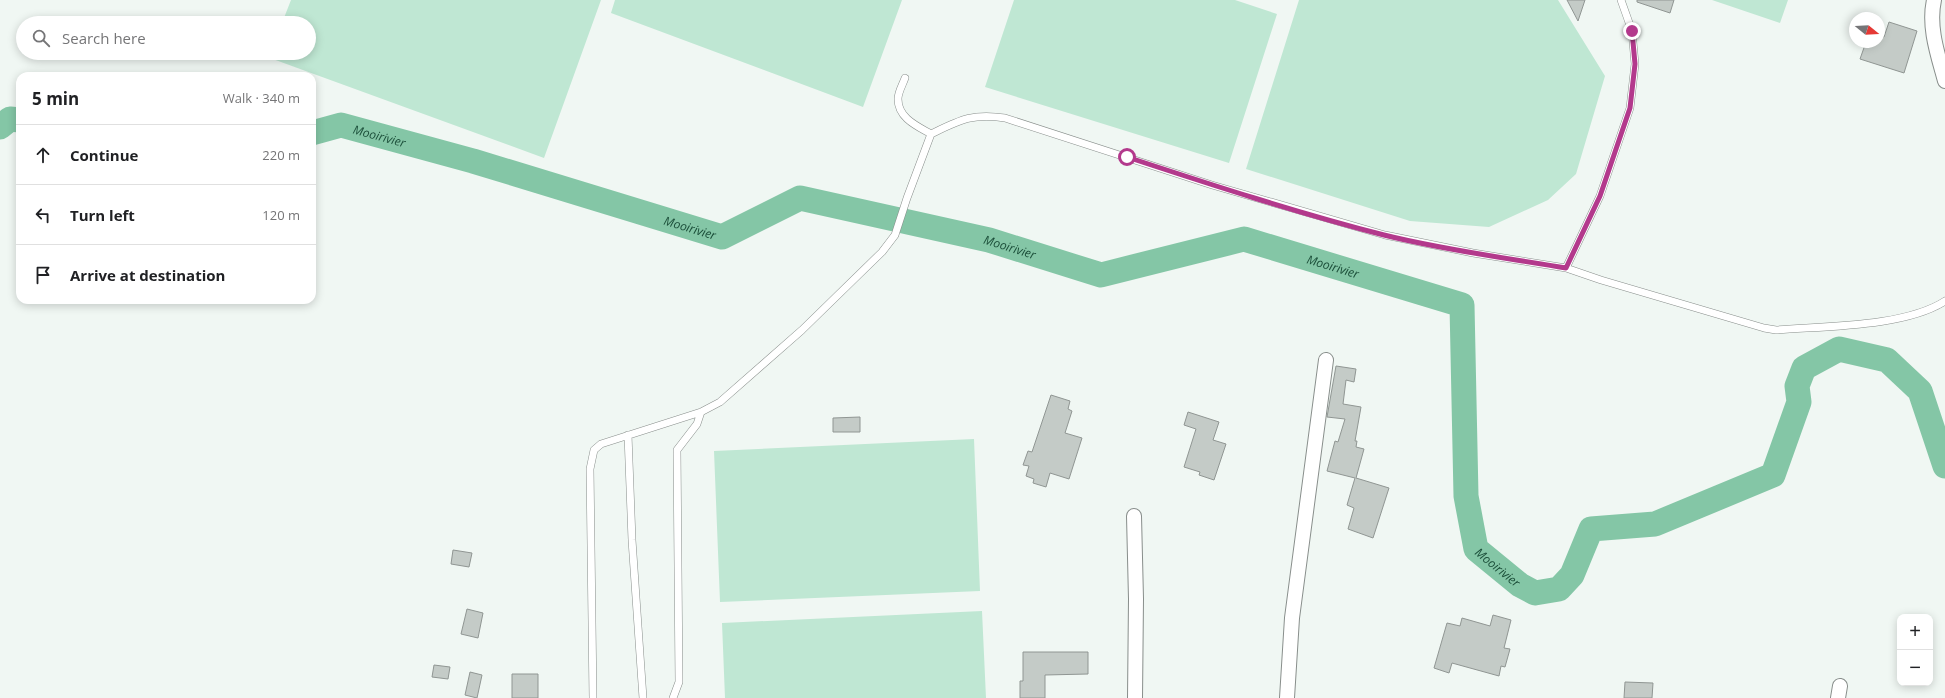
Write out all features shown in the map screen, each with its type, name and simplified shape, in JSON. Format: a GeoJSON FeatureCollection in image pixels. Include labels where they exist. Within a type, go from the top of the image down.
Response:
{"type":"FeatureCollection","features":[{"type":"Feature","properties":{"kind":"street"},"geometry":{"type":"LineString","coordinates":[[1934,0],[1931,15],[1935,42],[1945,81]]}},
{"type":"Feature","properties":{"kind":"street"},"geometry":{"type":"LineString","coordinates":[[1287,698],[1292,618],[1326,360]]}},
{"type":"Feature","properties":{"kind":"street"},"geometry":{"type":"LineString","coordinates":[[1134,516],[1136,599],[1135,698]]}},
{"type":"Feature","properties":{"kind":"lane"},"geometry":{"type":"LineString","coordinates":[[1566,268],[1600,196],[1630,108],[1634,58],[1632,31],[1621,0]]}},
{"type":"Feature","properties":{"kind":"lane"},"geometry":{"type":"LineString","coordinates":[[905,78],[898,98],[900,110],[907,120],[931,134]]}},
{"type":"Feature","properties":{"kind":"lane"},"geometry":{"type":"LineString","coordinates":[[593,698],[590,463],[594,450],[601,444],[701,412],[720,402],[738,388],[802,330],[882,252],[895,235],[931,134],[959,120],[977,115],[1005,118],[1212,185],[1385,235],[1473,253],[1566,268],[1601,280],[1753,325],[1776,330],[1899,318],[1933,309],[1945,301]]}},
{"type":"Feature","properties":{"kind":"lane"},"geometry":{"type":"LineString","coordinates":[[673,698],[679,682],[677,450],[697,424],[701,412]]}},
{"type":"Feature","properties":{"kind":"lane"},"geometry":{"type":"LineString","coordinates":[[628,435],[632,540],[643,698]]}},
{"type":"Feature","properties":{"kind":"green space"},"geometry":{"type":"Polygon","coordinates":[[[291,0],[601,0],[544,158],[316,75],[316,72],[308,72],[275,60],[316,60],[316,16],[285,16],[291,0]]]}},
{"type":"Feature","properties":{"kind":"green space"},"geometry":{"type":"Polygon","coordinates":[[[615,0],[902,0],[863,107],[611,13],[615,0]]]}},
{"type":"Feature","properties":{"kind":"green space"},"geometry":{"type":"Polygon","coordinates":[[[1014,0],[1235,0],[1277,14],[1229,163],[985,87],[1014,0]]]}},
{"type":"Feature","properties":{"kind":"green space"},"geometry":{"type":"Polygon","coordinates":[[[1299,0],[1558,0],[1605,76],[1576,174],[1548,200],[1489,227],[1410,221],[1246,169],[1299,0]]]}},
{"type":"Feature","properties":{"kind":"green space"},"geometry":{"type":"Polygon","coordinates":[[[1712,0],[1788,0],[1780,23],[1712,0]]]}},
{"type":"Feature","properties":{"kind":"green space"},"geometry":{"type":"Polygon","coordinates":[[[974,439],[980,591],[720,602],[714,451],[974,439]]]}},
{"type":"Feature","properties":{"kind":"green space"},"geometry":{"type":"Polygon","coordinates":[[[982,611],[986,698],[725,698],[722,623],[982,611]]]}},
{"type":"Feature","properties":{"kind":"building"},"geometry":{"type":"Polygon","coordinates":[[[1567,0],[1585,0],[1578,21],[1567,0]]]}},
{"type":"Feature","properties":{"kind":"building"},"geometry":{"type":"Polygon","coordinates":[[[1637,0],[1674,0],[1670,13],[1637,2],[1637,0]]]}},
{"type":"Feature","properties":{"kind":"building"},"geometry":{"type":"Polygon","coordinates":[[[1889,22],[1917,31],[1904,73],[1860,59],[1864,48],[1885,48],[1885,34],[1889,22]]]}},
{"type":"Feature","properties":{"kind":"building"},"geometry":{"type":"Polygon","coordinates":[[[1336,366],[1356,369],[1354,382],[1346,380],[1343,404],[1361,407],[1355,441],[1357,441],[1356,447],[1364,449],[1356,478],[1389,488],[1373,538],[1348,529],[1354,508],[1347,505],[1355,478],[1327,471],[1335,441],[1338,442],[1345,419],[1327,417],[1336,366]]]}},
{"type":"Feature","properties":{"kind":"building"},"geometry":{"type":"Polygon","coordinates":[[[1051,395],[1070,401],[1068,409],[1072,411],[1065,433],[1082,438],[1069,479],[1050,473],[1046,487],[1033,483],[1034,479],[1026,476],[1029,466],[1023,465],[1028,451],[1032,452],[1051,395]]]}},
{"type":"Feature","properties":{"kind":"building"},"geometry":{"type":"Polygon","coordinates":[[[1188,412],[1219,422],[1213,440],[1226,444],[1214,480],[1199,475],[1200,472],[1184,467],[1196,429],[1184,425],[1188,412]]]}},
{"type":"Feature","properties":{"kind":"building"},"geometry":{"type":"Polygon","coordinates":[[[860,417],[860,432],[833,432],[833,418],[860,417]]]}},
{"type":"Feature","properties":{"kind":"building"},"geometry":{"type":"Polygon","coordinates":[[[453,550],[472,553],[469,567],[451,564],[453,550]]]}},
{"type":"Feature","properties":{"kind":"building"},"geometry":{"type":"Polygon","coordinates":[[[467,609],[483,613],[478,638],[461,634],[467,609]]]}},
{"type":"Feature","properties":{"kind":"building"},"geometry":{"type":"Polygon","coordinates":[[[1493,615],[1511,620],[1504,648],[1510,649],[1505,667],[1501,666],[1499,676],[1452,663],[1449,673],[1434,668],[1447,623],[1460,626],[1462,618],[1490,626],[1493,615]]]}},
{"type":"Feature","properties":{"kind":"building"},"geometry":{"type":"Polygon","coordinates":[[[1023,652],[1088,652],[1088,674],[1045,675],[1045,698],[1020,698],[1020,681],[1023,681],[1023,652]]]}},
{"type":"Feature","properties":{"kind":"building"},"geometry":{"type":"Polygon","coordinates":[[[434,665],[450,667],[448,679],[432,677],[434,665]]]}},
{"type":"Feature","properties":{"kind":"building"},"geometry":{"type":"Polygon","coordinates":[[[470,672],[482,675],[477,698],[465,695],[470,672]]]}},
{"type":"Feature","properties":{"kind":"building"},"geometry":{"type":"Polygon","coordinates":[[[512,674],[538,674],[538,698],[512,698],[512,674]]]}},
{"type":"Feature","properties":{"kind":"building"},"geometry":{"type":"Polygon","coordinates":[[[1625,682],[1653,683],[1652,698],[1624,698],[1625,682]]]}},
{"type":"Feature","properties":{"kind":"waterway","name":"Mooirivier"},"geometry":{"type":"LineString","coordinates":[[0,127],[10,119],[16,120]]}},
{"type":"Feature","properties":{"kind":"waterway","name":"Mooirivier"},"geometry":{"type":"LineString","coordinates":[[316,132],[341,125],[473,161],[722,237],[800,198],[989,240],[1101,275],[1244,239],[1462,305],[1466,496],[1476,549],[1520,585],[1535,593],[1559,589],[1572,575],[1591,529],[1655,524],[1773,475],[1799,402],[1797,386],[1804,368],[1839,349],[1887,360],[1920,391],[1945,466]]}},
{"type":"Feature","properties":{"kind":"route"},"geometry":{"type":"LineString","coordinates":[[1127,157],[1212,185],[1385,235],[1473,253],[1566,268],[1600,196],[1630,108],[1635,64],[1632,31]]}}]}
